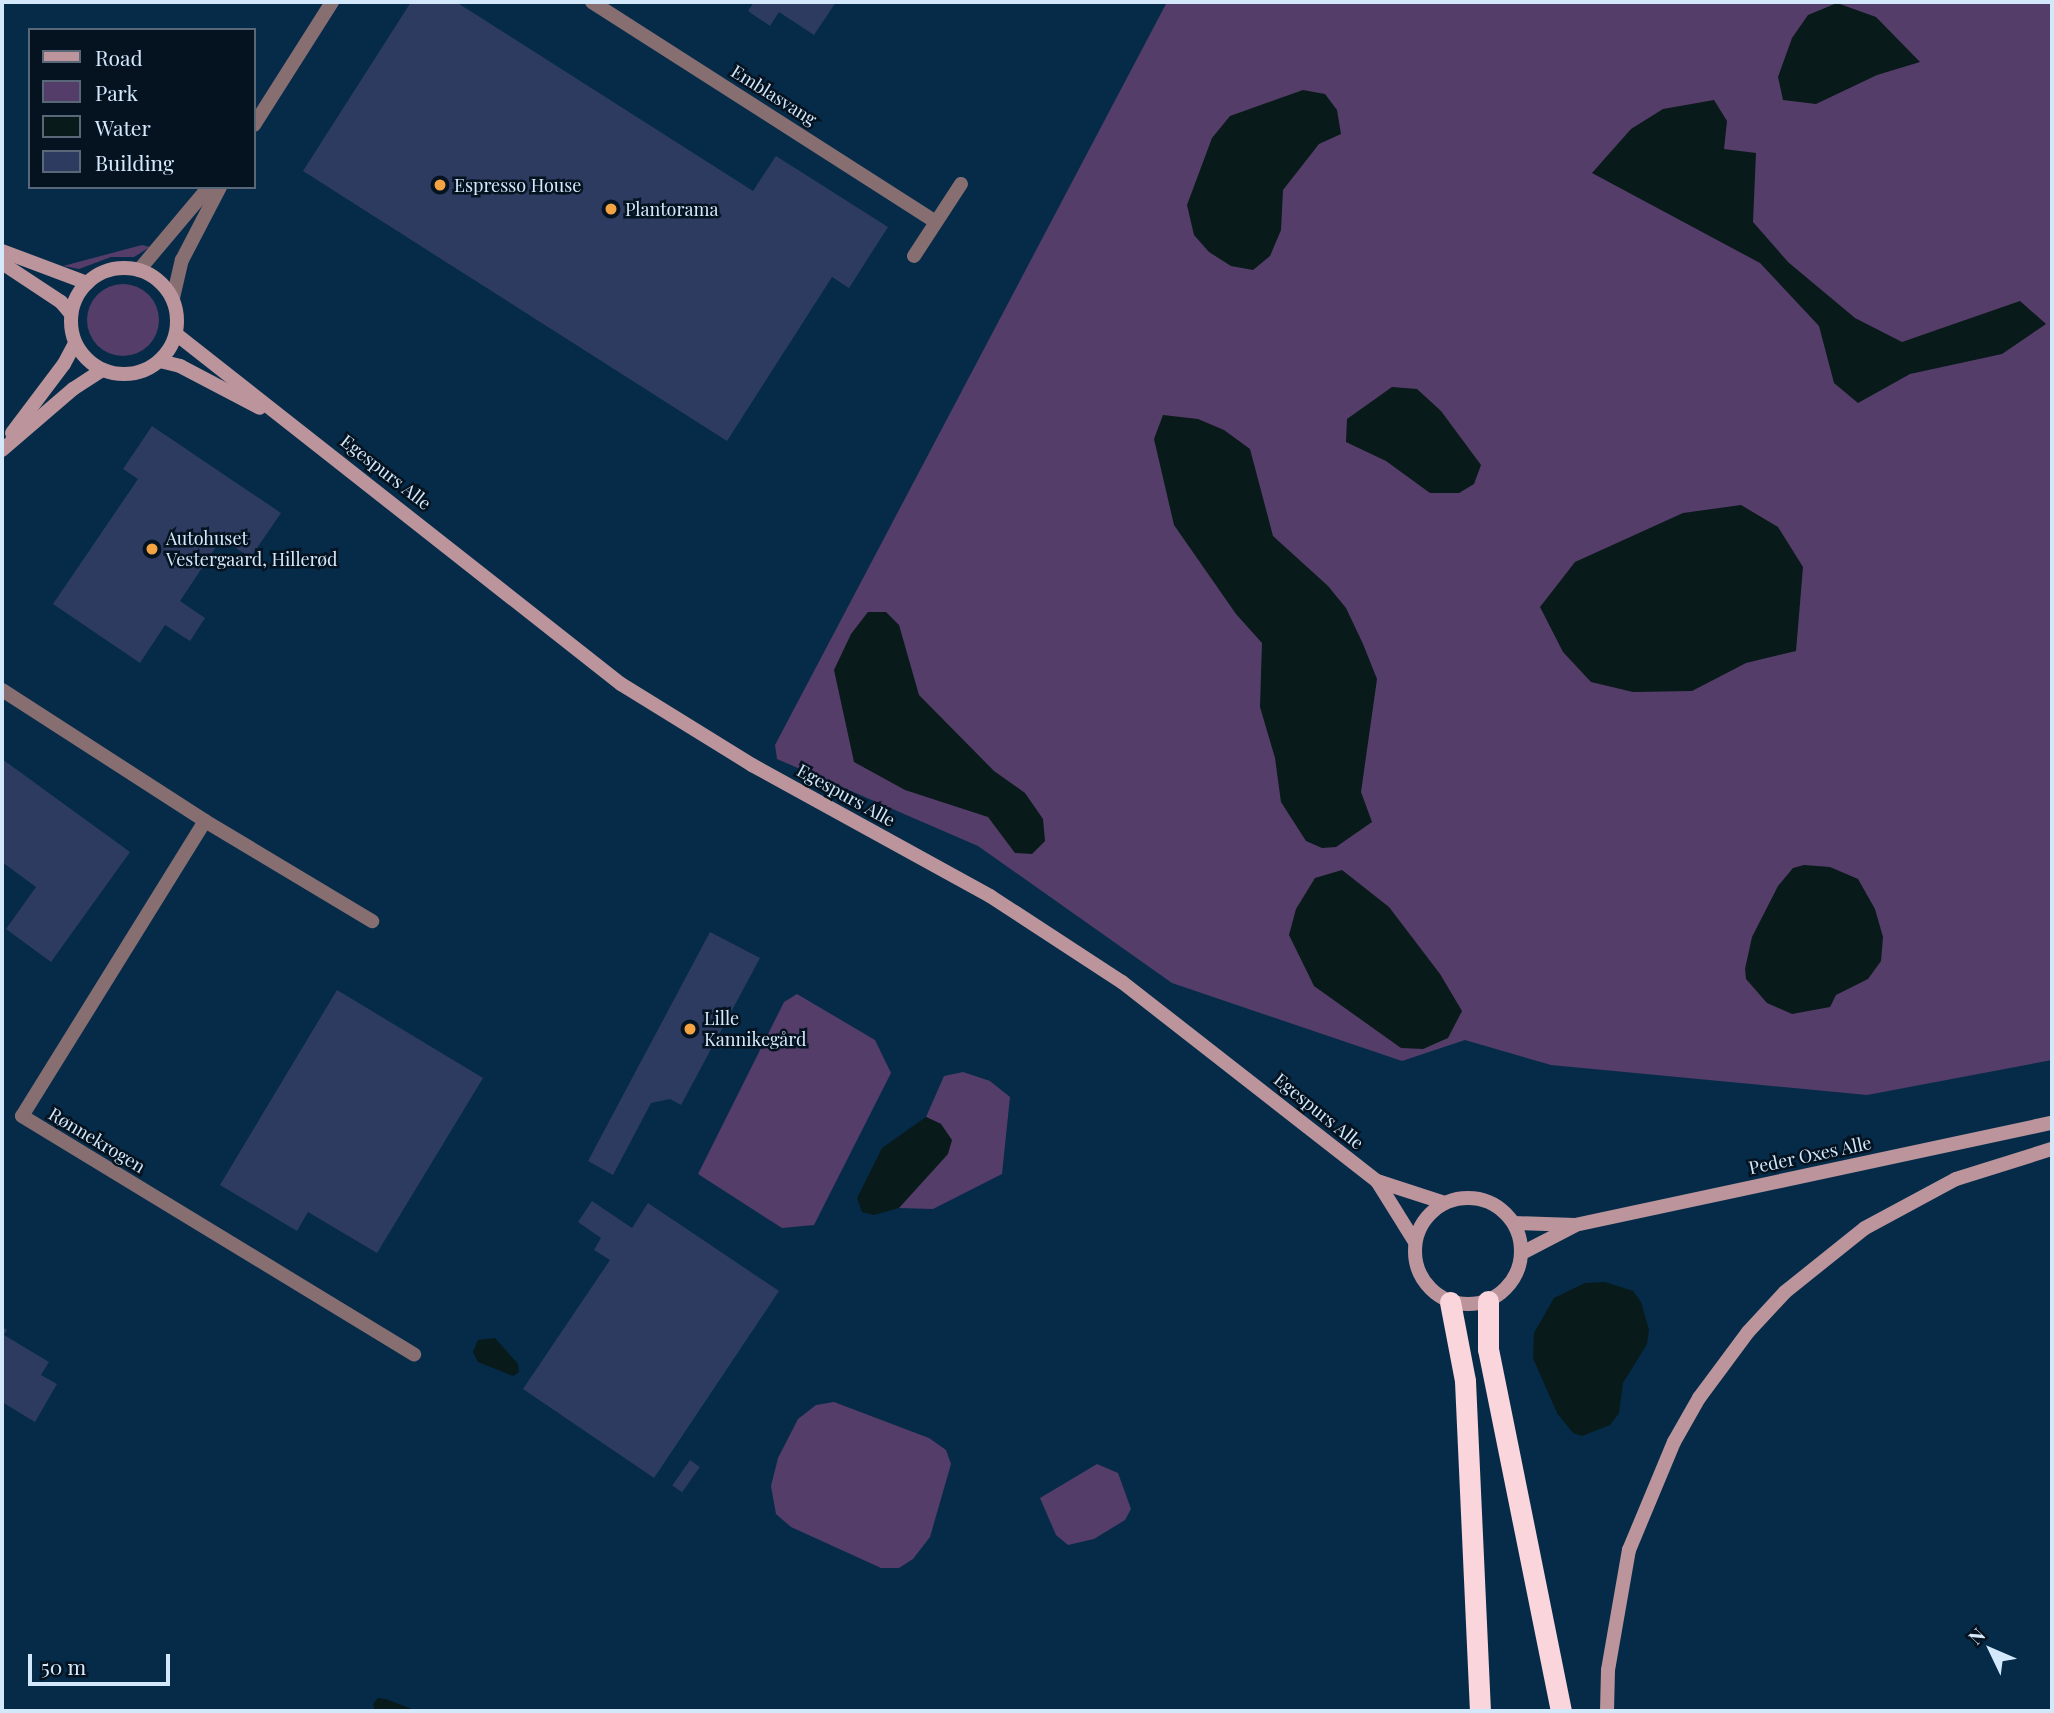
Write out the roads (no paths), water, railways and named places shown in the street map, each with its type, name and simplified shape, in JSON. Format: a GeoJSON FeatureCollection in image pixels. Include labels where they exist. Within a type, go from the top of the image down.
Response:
{"type":"FeatureCollection","features":[{"type":"Feature","properties":{"kind":"highway"},"geometry":{"type":"LineString","coordinates":[[1488,1301],[1488,1349],[1561,1711]]}},
{"type":"Feature","properties":{"kind":"highway"},"geometry":{"type":"LineString","coordinates":[[1450,1302],[1465,1381],[1480,1711]]}},
{"type":"Feature","properties":{"kind":"street"},"geometry":{"type":"LineString","coordinates":[[256,122],[332,2]]}},
{"type":"Feature","properties":{"kind":"street","name":"Emblasvang"},"geometry":{"type":"LineString","coordinates":[[592,2],[936,222]]}},
{"type":"Feature","properties":{"kind":"street"},"geometry":{"type":"LineString","coordinates":[[914,256],[961,184]]}},
{"type":"Feature","properties":{"kind":"street"},"geometry":{"type":"LineString","coordinates":[[139,270],[207,189]]}},
{"type":"Feature","properties":{"kind":"street"},"geometry":{"type":"LineString","coordinates":[[2,263],[61,302],[71,314],[75,343],[103,370],[127,374],[160,361],[176,334],[173,298],[182,260],[219,189]]}},
{"type":"Feature","properties":{"kind":"street"},"geometry":{"type":"LineString","coordinates":[[2,250],[86,284]]}},
{"type":"Feature","properties":{"kind":"street"},"geometry":{"type":"LineString","coordinates":[[71,314],[86,284],[111,269],[139,270],[159,280],[173,298]]}},
{"type":"Feature","properties":{"kind":"street","name":"Egespurs Alle"},"geometry":{"type":"LineString","coordinates":[[176,334],[621,684],[707,739],[1037,924],[1206,1045],[1377,1181],[1415,1242]]}},
{"type":"Feature","properties":{"kind":"street"},"geometry":{"type":"LineString","coordinates":[[2,449],[75,343]]}},
{"type":"Feature","properties":{"kind":"street","name":"Egespurs Alle"},"geometry":{"type":"LineString","coordinates":[[160,361],[180,366],[303,432]]}},
{"type":"Feature","properties":{"kind":"street"},"geometry":{"type":"LineString","coordinates":[[2,449],[73,389],[103,370]]}},
{"type":"Feature","properties":{"kind":"street"},"geometry":{"type":"LineString","coordinates":[[2,690],[205,821],[372,921]]}},
{"type":"Feature","properties":{"kind":"street","name":"Rønnekrogen"},"geometry":{"type":"LineString","coordinates":[[205,821],[22,1116],[414,1354]]}},
{"type":"Feature","properties":{"kind":"street","name":"Peder Oxes Alle"},"geometry":{"type":"LineString","coordinates":[[1514,1223],[1575,1225],[2052,1123]]}},
{"type":"Feature","properties":{"kind":"street"},"geometry":{"type":"LineString","coordinates":[[1607,1711],[1608,1670],[1629,1550],[1674,1442],[1699,1398],[1741,1340],[1785,1292],[1865,1228],[1956,1179],[2052,1149]]}},
{"type":"Feature","properties":{"kind":"street","name":"Egespurs Alle"},"geometry":{"type":"LineString","coordinates":[[1377,1181],[1445,1203]]}},
{"type":"Feature","properties":{"kind":"street"},"geometry":{"type":"LineString","coordinates":[[1483,1200],[1514,1223],[1522,1253],[1512,1282],[1488,1301],[1450,1302],[1422,1279],[1415,1261],[1415,1242],[1426,1219],[1445,1203],[1483,1200]]}},
{"type":"Feature","properties":{"kind":"street","name":"Peder Oxes Alle"},"geometry":{"type":"LineString","coordinates":[[1522,1253],[1575,1225]]}},
{"type":"Feature","properties":{"kind":"water"},"geometry":{"type":"Polygon","coordinates":[[[1837,3],[1876,17],[1920,62],[1877,75],[1816,104],[1783,100],[1778,77],[1792,38],[1808,15],[1837,3]]]}},
{"type":"Feature","properties":{"kind":"water"},"geometry":{"type":"Polygon","coordinates":[[[1303,90],[1325,94],[1337,110],[1341,134],[1319,144],[1283,190],[1281,230],[1270,256],[1253,270],[1231,266],[1209,252],[1194,235],[1187,205],[1212,138],[1230,116],[1303,90]]]}},
{"type":"Feature","properties":{"kind":"water"},"geometry":{"type":"Polygon","coordinates":[[[1714,100],[1727,121],[1724,149],[1756,153],[1753,222],[1788,262],[1855,318],[1902,342],[2020,301],[2046,324],[2002,354],[1910,374],[1858,403],[1834,383],[1819,326],[1760,263],[1592,173],[1631,129],[1663,109],[1714,100]]]}},
{"type":"Feature","properties":{"kind":"water"},"geometry":{"type":"Polygon","coordinates":[[[1392,387],[1417,389],[1441,411],[1481,465],[1474,484],[1459,493],[1430,493],[1386,461],[1346,442],[1347,419],[1392,387]]]}},
{"type":"Feature","properties":{"kind":"water"},"geometry":{"type":"Polygon","coordinates":[[[1163,415],[1198,419],[1224,430],[1250,449],[1273,536],[1328,586],[1346,608],[1363,644],[1377,679],[1361,792],[1372,822],[1336,847],[1322,848],[1306,841],[1281,802],[1275,758],[1260,707],[1262,643],[1236,614],[1174,525],[1154,439],[1163,415]]]}},
{"type":"Feature","properties":{"kind":"water"},"geometry":{"type":"Polygon","coordinates":[[[1741,505],[1778,527],[1803,567],[1796,651],[1746,663],[1692,691],[1633,692],[1591,682],[1563,652],[1540,607],[1575,562],[1683,513],[1741,505]]]}},
{"type":"Feature","properties":{"kind":"water"},"geometry":{"type":"Polygon","coordinates":[[[868,612],[886,612],[899,625],[919,695],[994,771],[1025,793],[1043,819],[1045,841],[1032,854],[1015,853],[988,817],[905,790],[854,762],[834,670],[851,634],[868,612]]]}},
{"type":"Feature","properties":{"kind":"water"},"geometry":{"type":"Polygon","coordinates":[[[1804,865],[1830,867],[1858,879],[1875,909],[1883,937],[1881,961],[1868,979],[1836,995],[1830,1007],[1792,1014],[1767,1003],[1746,979],[1745,969],[1752,937],[1778,886],[1793,868],[1804,865]]]}},
{"type":"Feature","properties":{"kind":"water"},"geometry":{"type":"Polygon","coordinates":[[[1342,870],[1389,907],[1440,974],[1462,1011],[1448,1038],[1423,1049],[1401,1048],[1314,986],[1289,935],[1296,909],[1315,878],[1342,870]]]}},
{"type":"Feature","properties":{"kind":"water"},"geometry":{"type":"Polygon","coordinates":[[[926,1117],[941,1124],[952,1140],[948,1154],[899,1208],[874,1215],[862,1212],[857,1198],[882,1148],[926,1117]]]}},
{"type":"Feature","properties":{"kind":"water"},"geometry":{"type":"Polygon","coordinates":[[[1605,1282],[1633,1291],[1641,1302],[1649,1330],[1647,1344],[1623,1383],[1619,1413],[1610,1425],[1582,1436],[1573,1433],[1557,1413],[1533,1358],[1534,1333],[1554,1298],[1585,1283],[1605,1282]]]}},
{"type":"Feature","properties":{"kind":"water"},"geometry":{"type":"Polygon","coordinates":[[[495,1338],[518,1364],[519,1372],[513,1376],[478,1362],[473,1352],[478,1340],[495,1338]]]}},
{"type":"Feature","properties":{"kind":"water"},"geometry":{"type":"Polygon","coordinates":[[[378,1698],[417,1711],[375,1711],[373,1704],[378,1698]]]}},
{"type":"Feature","properties":{"kind":"place","name":"Espresso House"},"geometry":{"type":"Point","coordinates":[440,185]}},
{"type":"Feature","properties":{"kind":"place","name":"Plantorama"},"geometry":{"type":"Point","coordinates":[611,209]}},
{"type":"Feature","properties":{"kind":"place","name":"Autohuset Vestergaard, Hillerød"},"geometry":{"type":"Point","coordinates":[152,549]}},
{"type":"Feature","properties":{"kind":"place","name":"Lille Kannikegård"},"geometry":{"type":"Point","coordinates":[690,1029]}}]}
